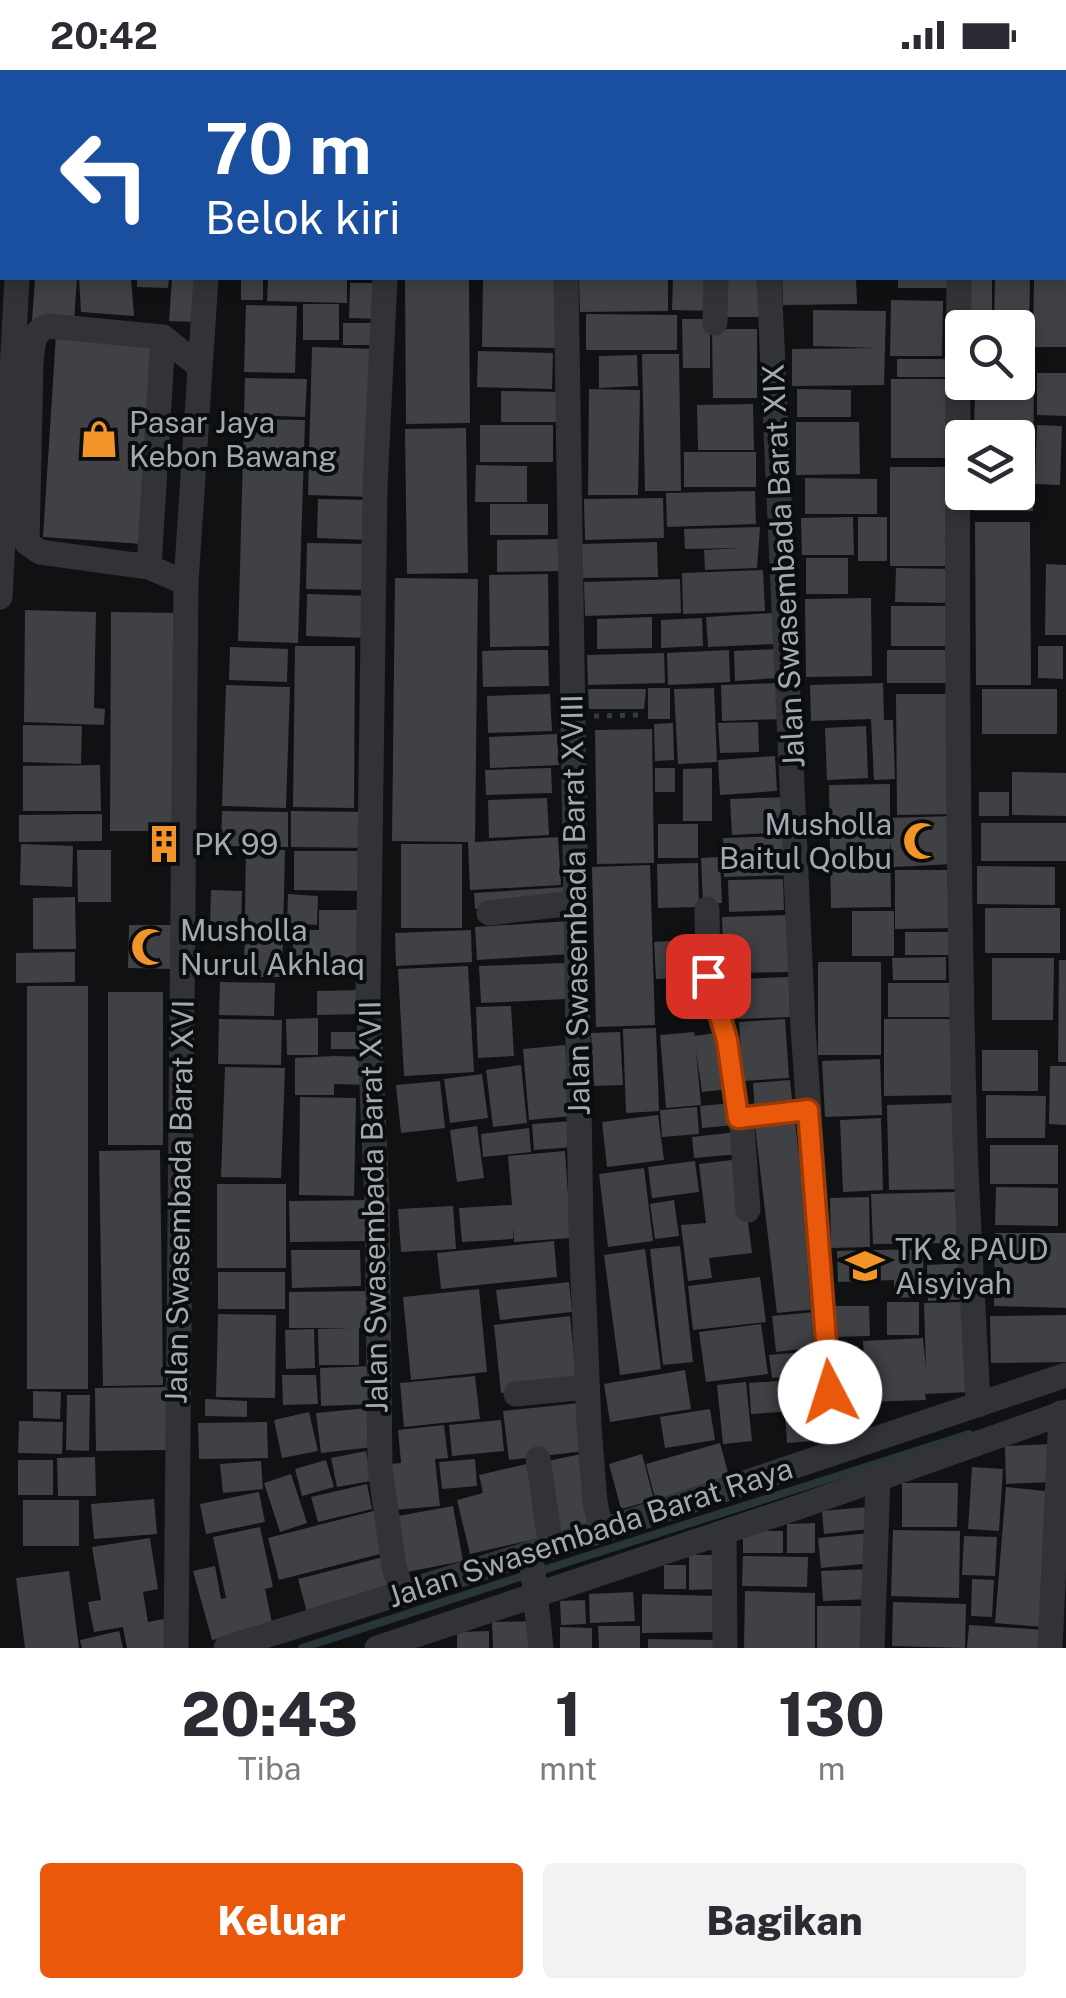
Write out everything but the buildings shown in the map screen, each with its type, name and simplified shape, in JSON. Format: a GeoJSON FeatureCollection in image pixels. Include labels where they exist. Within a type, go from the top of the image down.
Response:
{"type":"FeatureCollection","features":[{"type":"Feature","properties":{"kind":"street"},"geometry":{"type":"LineString","coordinates":[[17,280],[31,364],[27,543],[40,552],[149,566],[186,583]]}},
{"type":"Feature","properties":{"kind":"street","name":"Jalan Swasembada Barat XVI"},"geometry":{"type":"LineString","coordinates":[[176,1648],[186,583],[206,280]]}},
{"type":"Feature","properties":{"kind":"street","name":"Jalan Swasembada Barat XVII"},"geometry":{"type":"LineString","coordinates":[[385,280],[375,487],[368,995],[377,1204],[380,1468],[394,1567],[402,1595]]}},
{"type":"Feature","properties":{"kind":"street","name":"Jalan Swasembada Barat XVIII"},"geometry":{"type":"LineString","coordinates":[[566,280],[571,716],[587,1387],[595,1502],[601,1531]]}},
{"type":"Feature","properties":{"kind":"street"},"geometry":{"type":"LineString","coordinates":[[715,323],[716,280]]}},
{"type":"Feature","properties":{"kind":"street","name":"Jalan Swasembada Barat XIX"},"geometry":{"type":"LineString","coordinates":[[769,280],[808,1110],[833,1453]]}},
{"type":"Feature","properties":{"kind":"street"},"geometry":{"type":"LineString","coordinates":[[959,280],[956,550],[960,894],[978,1406]]}},
{"type":"Feature","properties":{"kind":"street"},"geometry":{"type":"LineString","coordinates":[[26,332],[48,326],[163,337],[199,366]]}},
{"type":"Feature","properties":{"kind":"street"},"geometry":{"type":"LineString","coordinates":[[0,596],[26,332]]}},
{"type":"Feature","properties":{"kind":"street"},"geometry":{"type":"LineString","coordinates":[[149,566],[163,337]]}},
{"type":"Feature","properties":{"kind":"street"},"geometry":{"type":"LineString","coordinates":[[489,914],[575,903]]}},
{"type":"Feature","properties":{"kind":"street"},"geometry":{"type":"LineString","coordinates":[[707,909],[708,976],[727,1040],[742,1126],[748,1210]]}},
{"type":"Feature","properties":{"kind":"street"},"geometry":{"type":"LineString","coordinates":[[738,1118],[808,1110]]}},
{"type":"Feature","properties":{"kind":"street","name":"Jalan Swasembada Barat Raya"},"geometry":{"type":"LineString","coordinates":[[226,1648],[402,1595],[538,1567],[601,1531],[1066,1375]]}},
{"type":"Feature","properties":{"kind":"street"},"geometry":{"type":"LineString","coordinates":[[516,1394],[587,1387]]}},
{"type":"Feature","properties":{"kind":"street"},"geometry":{"type":"LineString","coordinates":[[377,1648],[538,1567],[724,1532],[1063,1413],[1050,1648]]}},
{"type":"Feature","properties":{"kind":"street"},"geometry":{"type":"LineString","coordinates":[[538,1459],[541,1648]]}},
{"type":"Feature","properties":{"kind":"street"},"geometry":{"type":"LineString","coordinates":[[872,1648],[878,1479]]}},
{"type":"Feature","properties":{"kind":"street"},"geometry":{"type":"LineString","coordinates":[[724,1532],[725,1648]]}},
{"type":"Feature","properties":{"kind":"path"},"geometry":{"type":"LineString","coordinates":[[571,716],[638,715]]}},
{"type":"Feature","properties":{"kind":"waterway"},"geometry":{"type":"LineString","coordinates":[[540,1571],[969,1434]]}},
{"type":"Feature","properties":{"kind":"waterway"},"geometry":{"type":"LineString","coordinates":[[302,1648],[526,1575]]}},
{"type":"Feature","properties":{"kind":"place","name":"Pasar Jaya Kebon Bawang"},"geometry":{"type":"Point","coordinates":[99,439]}},
{"type":"Feature","properties":{"kind":"place","name":"Musholla Baitul Qolbu"},"geometry":{"type":"Point","coordinates":[922,841]}},
{"type":"Feature","properties":{"kind":"place","name":"PK 99"},"geometry":{"type":"Point","coordinates":[164,844]}},
{"type":"Feature","properties":{"kind":"place","name":"Musholla Nurul Akhlaq"},"geometry":{"type":"Point","coordinates":[150,947]}},
{"type":"Feature","properties":{"kind":"place","name":"TK & PAUD Aisyiyah"},"geometry":{"type":"Point","coordinates":[865,1266]}},
{"type":"Feature","properties":{"kind":"route"},"geometry":{"type":"LineString","coordinates":[[708,976],[727,1040],[738,1118],[808,1110],[830,1392]]}}]}
